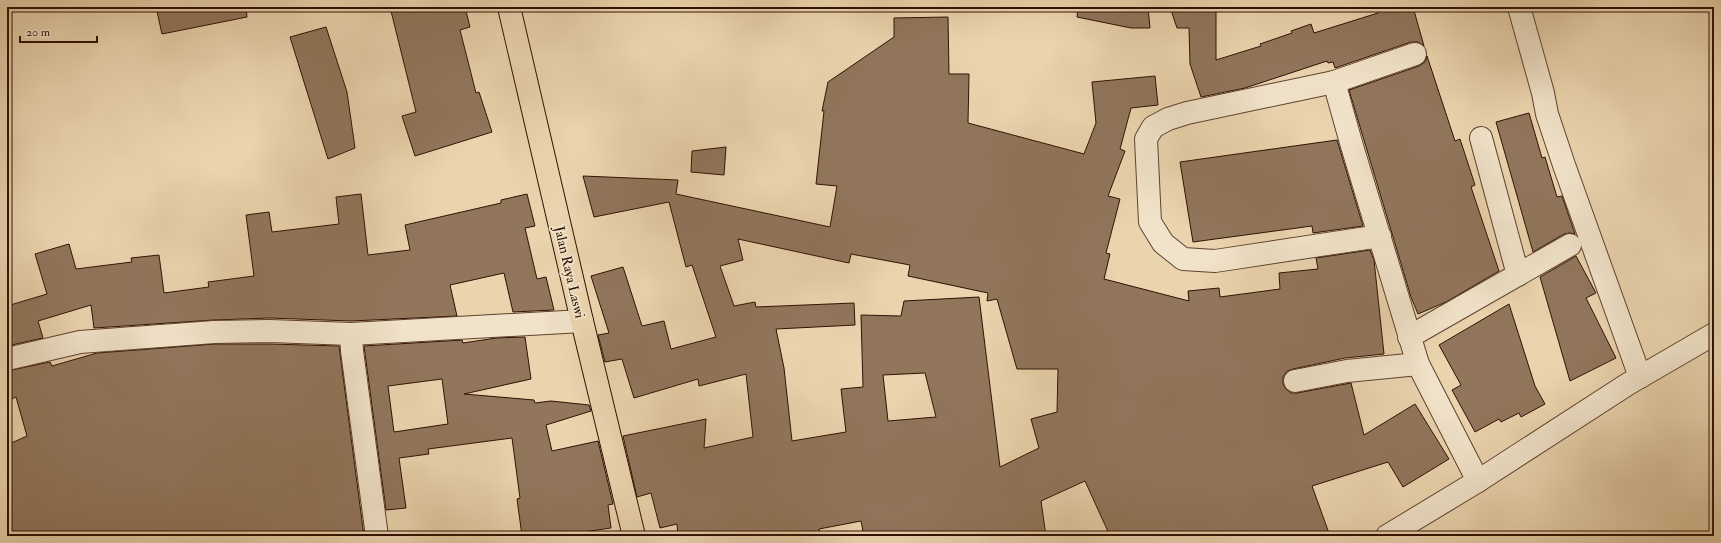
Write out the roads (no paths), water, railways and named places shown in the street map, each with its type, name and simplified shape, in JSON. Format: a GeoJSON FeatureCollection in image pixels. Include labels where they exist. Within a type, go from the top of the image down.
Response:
{"type":"FeatureCollection","features":[{"type":"Feature","properties":{"kind":"main road","name":"Jalan Raya Laswi"},"geometry":{"type":"LineString","coordinates":[[509,7],[634,536]]}},
{"type":"Feature","properties":{"kind":"street"},"geometry":{"type":"LineString","coordinates":[[1518,7],[1544,94],[1547,114],[1561,158],[1640,377]]}},
{"type":"Feature","properties":{"kind":"street"},"geometry":{"type":"LineString","coordinates":[[1380,236],[1215,261],[1183,259],[1163,243],[1150,222],[1146,139],[1153,127],[1168,119],[1187,113],[1334,82],[1415,54]]}},
{"type":"Feature","properties":{"kind":"street"},"geometry":{"type":"LineString","coordinates":[[1334,82],[1418,364],[1478,481]]}},
{"type":"Feature","properties":{"kind":"street"},"geometry":{"type":"LineString","coordinates":[[1481,138],[1518,275]]}},
{"type":"Feature","properties":{"kind":"street"},"geometry":{"type":"LineString","coordinates":[[1409,337],[1570,246]]}},
{"type":"Feature","properties":{"kind":"street"},"geometry":{"type":"LineString","coordinates":[[7,359],[80,342],[214,332],[270,331],[351,334],[582,320]]}},
{"type":"Feature","properties":{"kind":"street"},"geometry":{"type":"LineString","coordinates":[[351,334],[376,536]]}},
{"type":"Feature","properties":{"kind":"street"},"geometry":{"type":"LineString","coordinates":[[1387,536],[1478,481],[1640,377],[1714,334]]}},
{"type":"Feature","properties":{"kind":"street"},"geometry":{"type":"LineString","coordinates":[[1295,381],[1346,371],[1418,364]]}}]}
